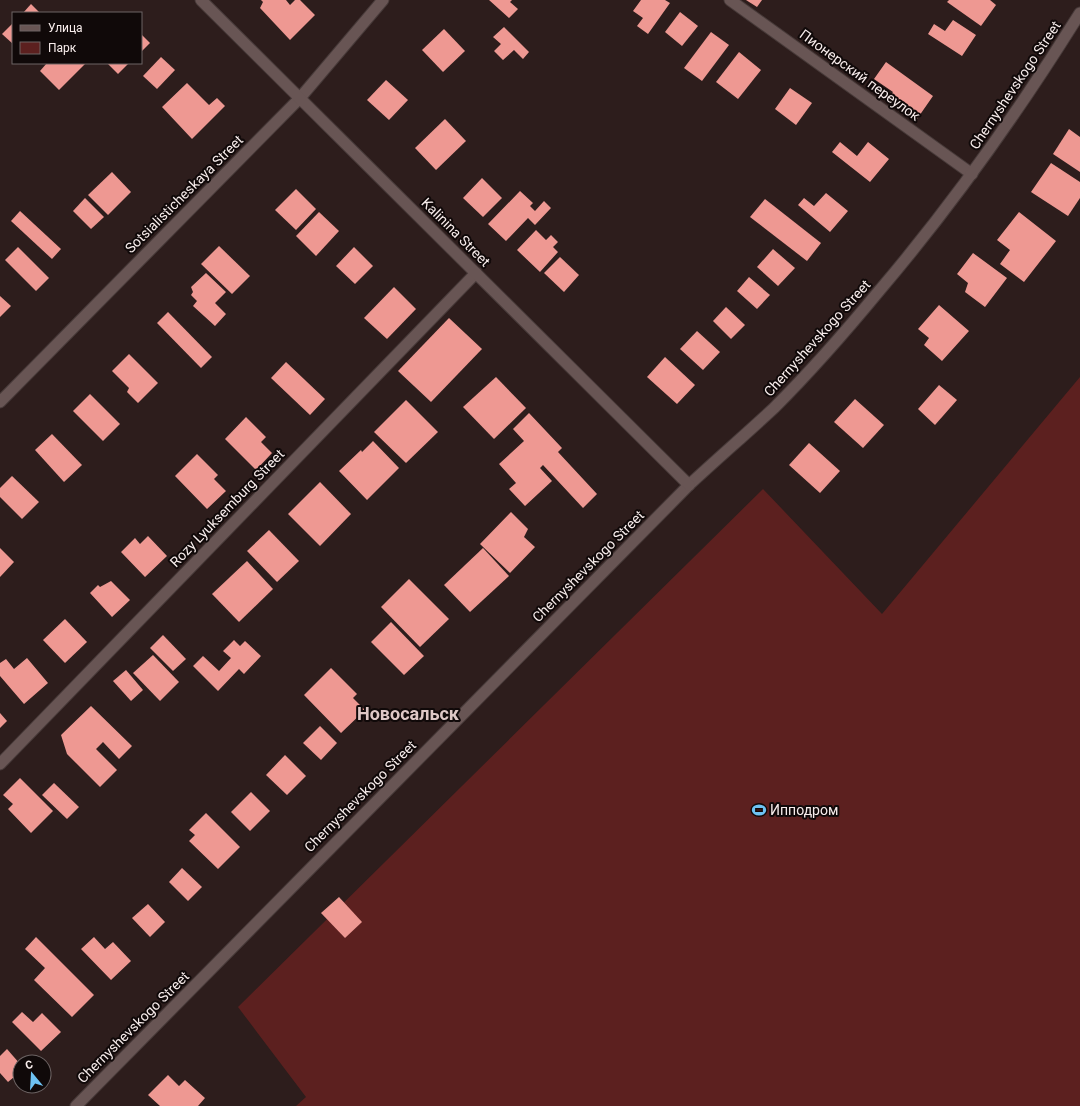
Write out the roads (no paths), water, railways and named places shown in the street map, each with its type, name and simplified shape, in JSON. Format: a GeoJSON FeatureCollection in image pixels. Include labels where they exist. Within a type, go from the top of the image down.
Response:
{"type":"FeatureCollection","features":[{"type":"Feature","properties":{"kind":"street","name":"Kalinina Street"},"geometry":{"type":"LineString","coordinates":[[201,0],[689,485]]}},
{"type":"Feature","properties":{"kind":"street","name":"Sotsialisticheskaya Street"},"geometry":{"type":"LineString","coordinates":[[0,402],[300,98],[383,0]]}},
{"type":"Feature","properties":{"kind":"street","name":"Пионерский переулок"},"geometry":{"type":"LineString","coordinates":[[730,0],[972,174]]}},
{"type":"Feature","properties":{"kind":"street","name":"Chernyshevskogo Street"},"geometry":{"type":"LineString","coordinates":[[76,1106],[689,485],[774,408],[848,328],[918,245],[972,174],[1046,69],[1080,13]]}},
{"type":"Feature","properties":{"kind":"street","name":"Rozy Lyuksemburg Street"},"geometry":{"type":"LineString","coordinates":[[0,764],[476,273]]}},
{"type":"Feature","properties":{"kind":"place","name":"Ипподром"},"geometry":{"type":"Point","coordinates":[759,810]}},
{"type":"Feature","properties":{"kind":"district","name":"Новосальск"},"geometry":{"type":"Point","coordinates":[408,713]}}]}
